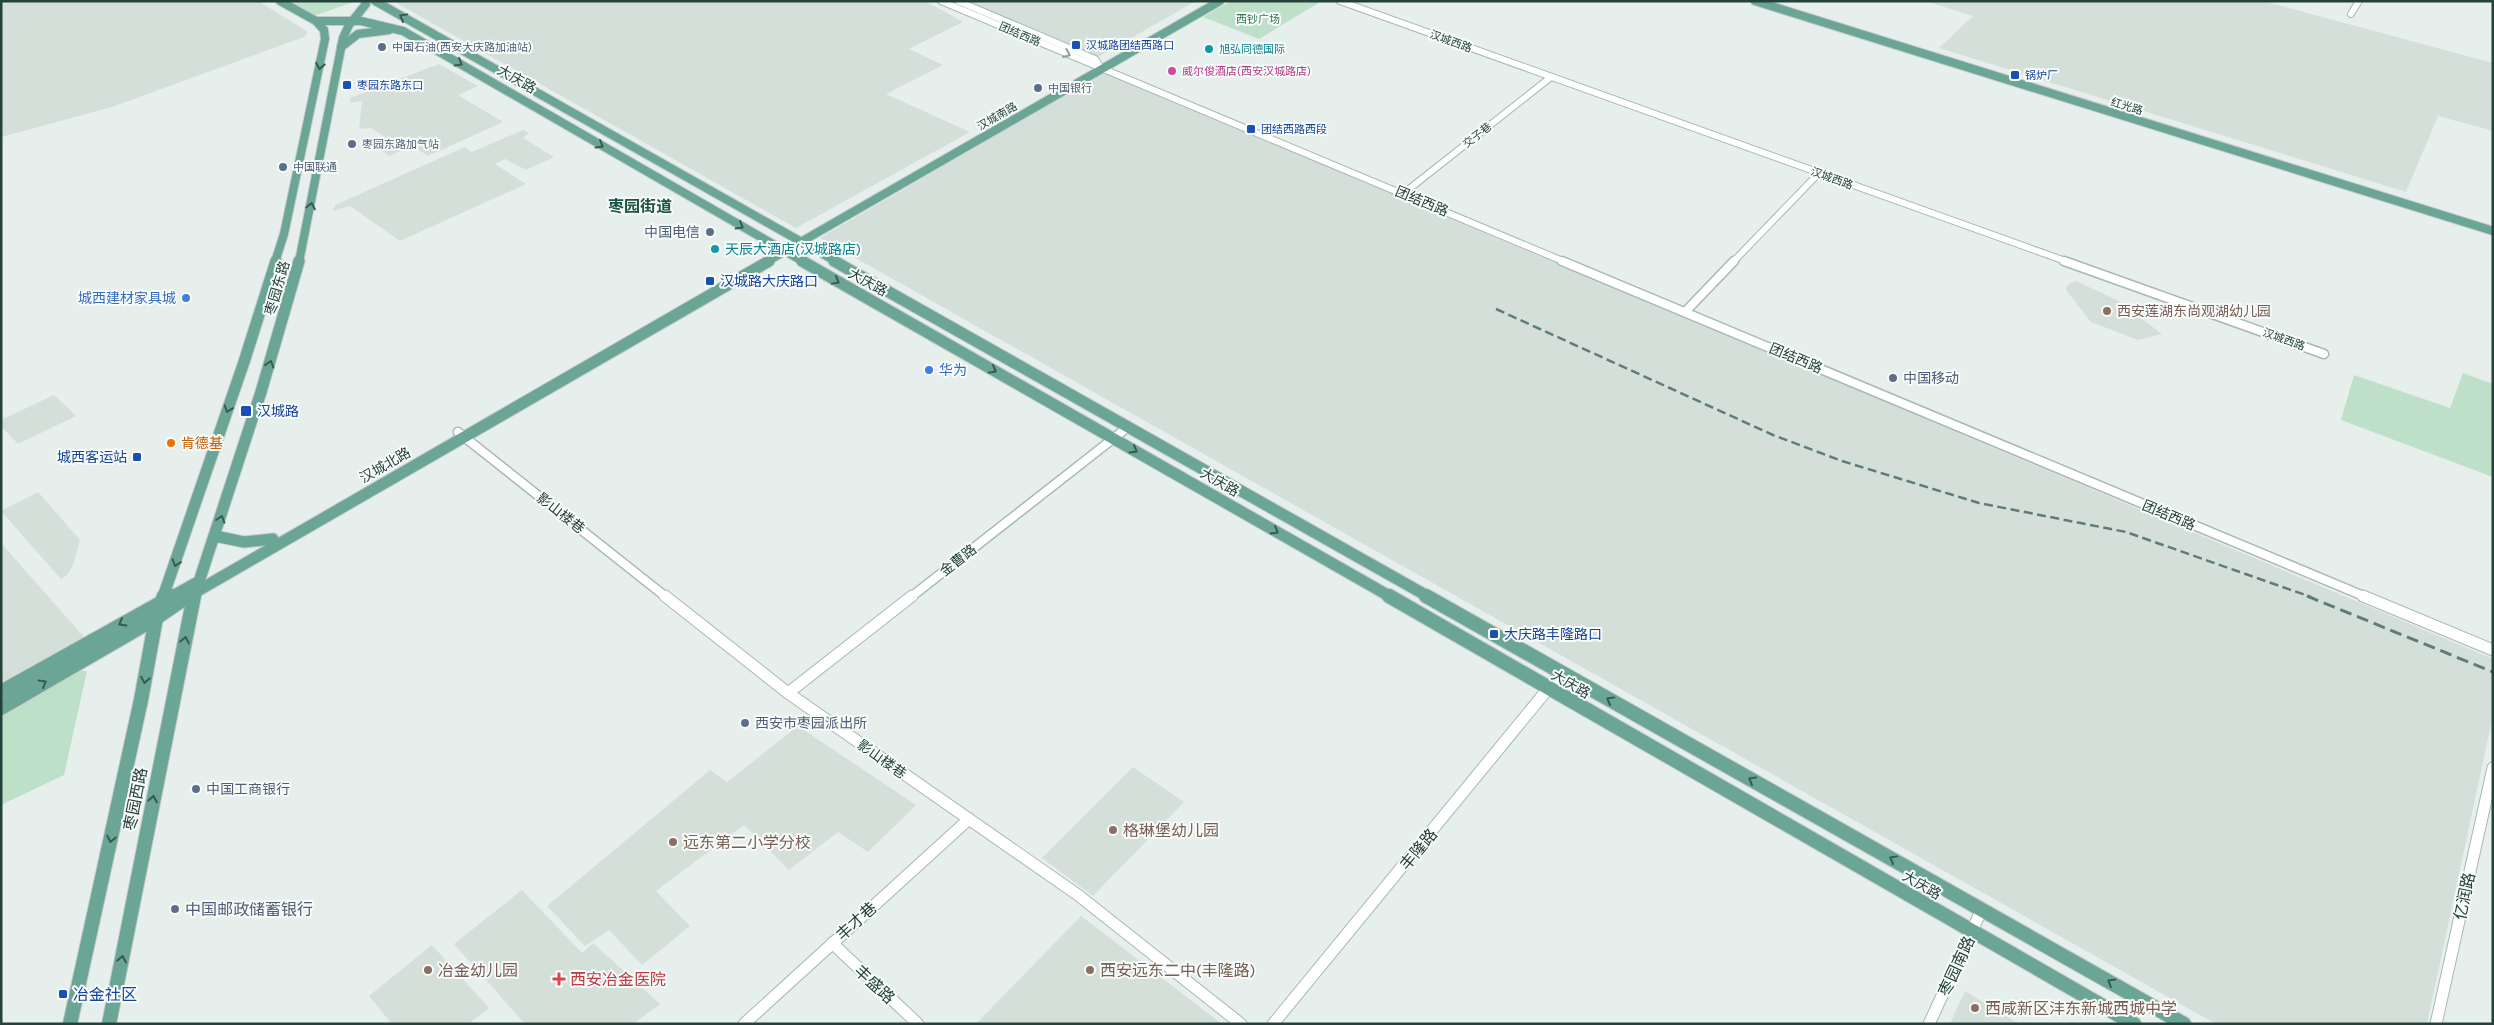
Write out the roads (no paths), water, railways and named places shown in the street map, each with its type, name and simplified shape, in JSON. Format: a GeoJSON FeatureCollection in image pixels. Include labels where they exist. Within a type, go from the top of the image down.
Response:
{"type":"FeatureCollection","features":[{"type":"Feature","properties":{"kind":"main road","name":"大庆路"},"geometry":{"type":"LineString","coordinates":[[280,1],[316,21],[374,23],[399,29],[782,251],[1115,438],[2134,1024]]}},
{"type":"Feature","properties":{"kind":"main road","name":"枣园东路"},"geometry":{"type":"LineString","coordinates":[[197,586],[262,392],[303,247],[343,38],[352,21],[366,4],[365,1]]}},
{"type":"Feature","properties":{"kind":"main road","name":"大庆路"},"geometry":{"type":"LineString","coordinates":[[375,1],[2184,1024]]}},
{"type":"Feature","properties":{"kind":"main road","name":"汉城南路"},"geometry":{"type":"LineString","coordinates":[[782,251],[1212,1]]}},
{"type":"Feature","properties":{"kind":"main road","name":"汉城南路"},"geometry":{"type":"LineString","coordinates":[[1101,66],[1220,1]]}},
{"type":"Feature","properties":{"kind":"main road","name":"红光路"},"geometry":{"type":"LineString","coordinates":[[1755,1],[2493,230]]}},
{"type":"Feature","properties":{"kind":"main road","name":"红光路"},"geometry":{"type":"LineString","coordinates":[[1764,1],[2493,230]]}},
{"type":"Feature","properties":{"kind":"main road","name":"枣园东路"},"geometry":{"type":"LineString","coordinates":[[164,599],[244,362],[284,234],[324,39],[324,30],[316,21]]}},
{"type":"Feature","properties":{"kind":"main road"},"geometry":{"type":"LineString","coordinates":[[341,47],[358,34],[399,29]]}},
{"type":"Feature","properties":{"kind":"main road"},"geometry":{"type":"LineString","coordinates":[[417,39],[431,33]]}},
{"type":"Feature","properties":{"kind":"main road","name":"汉城北路"},"geometry":{"type":"LineString","coordinates":[[1,692],[164,599],[197,586],[782,251]]}},
{"type":"Feature","properties":{"kind":"main road","name":"汉城北路"},"geometry":{"type":"LineString","coordinates":[[1,708],[156,618],[197,586],[273,539],[461,434]]}},
{"type":"Feature","properties":{"kind":"main road"},"geometry":{"type":"LineString","coordinates":[[215,536],[231,543],[254,543],[273,539]]}},
{"type":"Feature","properties":{"kind":"main road","name":"枣园西路"},"geometry":{"type":"LineString","coordinates":[[109,1024],[197,586]]}},
{"type":"Feature","properties":{"kind":"main road","name":"枣园西路"},"geometry":{"type":"LineString","coordinates":[[70,1024],[141,700],[156,618],[164,599]]}},
{"type":"Feature","properties":{"kind":"street","name":"团结西路"},"geometry":{"type":"LineString","coordinates":[[942,1],[2493,650]]}},
{"type":"Feature","properties":{"kind":"street","name":"团结西路"},"geometry":{"type":"LineString","coordinates":[[958,1],[1096,59],[1101,66]]}},
{"type":"Feature","properties":{"kind":"street","name":"汉城西路"},"geometry":{"type":"LineString","coordinates":[[1340,1],[2324,354]]}},
{"type":"Feature","properties":{"kind":"street"},"geometry":{"type":"LineString","coordinates":[[2351,14],[2358,1]]}},
{"type":"Feature","properties":{"kind":"street","name":"交子巷"},"geometry":{"type":"LineString","coordinates":[[1404,193],[1551,77]]}},
{"type":"Feature","properties":{"kind":"street"},"geometry":{"type":"LineString","coordinates":[[1685,312],[1819,173]]}},
{"type":"Feature","properties":{"kind":"street","name":"金曹路"},"geometry":{"type":"LineString","coordinates":[[788,693],[1128,427]]}},
{"type":"Feature","properties":{"kind":"street","name":"影山楼巷"},"geometry":{"type":"LineString","coordinates":[[461,434],[788,693],[1078,895],[1241,1024]]}},
{"type":"Feature","properties":{"kind":"street","name":"丰隆路"},"geometry":{"type":"LineString","coordinates":[[1273,1024],[1561,673]]}},
{"type":"Feature","properties":{"kind":"street","name":"亿润路"},"geometry":{"type":"LineString","coordinates":[[2436,1024],[2493,768]]}},
{"type":"Feature","properties":{"kind":"street","name":"丰才巷"},"geometry":{"type":"LineString","coordinates":[[744,1024],[969,819]]}},
{"type":"Feature","properties":{"kind":"street","name":"枣园南路"},"geometry":{"type":"LineString","coordinates":[[1929,1024],[1982,909]]}},
{"type":"Feature","properties":{"kind":"street","name":"丰盛路"},"geometry":{"type":"LineString","coordinates":[[832,943],[918,1024]]}},
{"type":"Feature","properties":{"kind":"railway"},"geometry":{"type":"LineString","coordinates":[[1496,309],[1773,435],[1842,461],[1979,503],[2126,532],[2311,597]]}},
{"type":"Feature","properties":{"kind":"railway"},"geometry":{"type":"LineString","coordinates":[[2307,596],[2493,672]]}},
{"type":"Feature","properties":{"kind":"place","name":"汉城路团结西路口"},"geometry":{"type":"Point","coordinates":[1076,45]}},
{"type":"Feature","properties":{"kind":"place","name":"中国石油(西安大庆路加油站)"},"geometry":{"type":"Point","coordinates":[382,47]}},
{"type":"Feature","properties":{"kind":"place","name":"旭弘同德国际"},"geometry":{"type":"Point","coordinates":[1209,49]}},
{"type":"Feature","properties":{"kind":"place","name":"威尔俊酒店(西安汉城路店)"},"geometry":{"type":"Point","coordinates":[1172,71]}},
{"type":"Feature","properties":{"kind":"place","name":"锅炉厂"},"geometry":{"type":"Point","coordinates":[2015,75]}},
{"type":"Feature","properties":{"kind":"place","name":"枣园东路东口"},"geometry":{"type":"Point","coordinates":[347,85]}},
{"type":"Feature","properties":{"kind":"place","name":"中国银行"},"geometry":{"type":"Point","coordinates":[1038,88]}},
{"type":"Feature","properties":{"kind":"place","name":"团结西路西段"},"geometry":{"type":"Point","coordinates":[1251,129]}},
{"type":"Feature","properties":{"kind":"place","name":"枣园东路加气站"},"geometry":{"type":"Point","coordinates":[352,144]}},
{"type":"Feature","properties":{"kind":"place","name":"中国联通"},"geometry":{"type":"Point","coordinates":[283,167]}},
{"type":"Feature","properties":{"kind":"place","name":"中国电信"},"geometry":{"type":"Point","coordinates":[710,232]}},
{"type":"Feature","properties":{"kind":"place","name":"天辰大酒店(汉城路店)"},"geometry":{"type":"Point","coordinates":[715,249]}},
{"type":"Feature","properties":{"kind":"place","name":"汉城路大庆路口"},"geometry":{"type":"Point","coordinates":[710,281]}},
{"type":"Feature","properties":{"kind":"place","name":"城西建材家具城"},"geometry":{"type":"Point","coordinates":[186,298]}},
{"type":"Feature","properties":{"kind":"place","name":"西安莲湖东尚观湖幼儿园"},"geometry":{"type":"Point","coordinates":[2107,311]}},
{"type":"Feature","properties":{"kind":"place","name":"华为"},"geometry":{"type":"Point","coordinates":[929,370]}},
{"type":"Feature","properties":{"kind":"place","name":"中国移动"},"geometry":{"type":"Point","coordinates":[1893,378]}},
{"type":"Feature","properties":{"kind":"place","name":"汉城路"},"geometry":{"type":"Point","coordinates":[246,411]}},
{"type":"Feature","properties":{"kind":"place","name":"肯德基"},"geometry":{"type":"Point","coordinates":[171,443]}},
{"type":"Feature","properties":{"kind":"place","name":"城西客运站"},"geometry":{"type":"Point","coordinates":[137,457]}},
{"type":"Feature","properties":{"kind":"place","name":"大庆路丰隆路口"},"geometry":{"type":"Point","coordinates":[1494,634]}},
{"type":"Feature","properties":{"kind":"place","name":"西安市枣园派出所"},"geometry":{"type":"Point","coordinates":[745,723]}},
{"type":"Feature","properties":{"kind":"place","name":"中国工商银行"},"geometry":{"type":"Point","coordinates":[196,789]}},
{"type":"Feature","properties":{"kind":"place","name":"格琳堡幼儿园"},"geometry":{"type":"Point","coordinates":[1113,830]}},
{"type":"Feature","properties":{"kind":"place","name":"远东第二小学分校"},"geometry":{"type":"Point","coordinates":[673,842]}},
{"type":"Feature","properties":{"kind":"place","name":"中国邮政储蓄银行"},"geometry":{"type":"Point","coordinates":[175,909]}},
{"type":"Feature","properties":{"kind":"place","name":"冶金幼儿园"},"geometry":{"type":"Point","coordinates":[428,970]}},
{"type":"Feature","properties":{"kind":"place","name":"西安远东二中(丰隆路)"},"geometry":{"type":"Point","coordinates":[1090,970]}},
{"type":"Feature","properties":{"kind":"place","name":"西安冶金医院"},"geometry":{"type":"Point","coordinates":[559,979]}},
{"type":"Feature","properties":{"kind":"place","name":"冶金社区"},"geometry":{"type":"Point","coordinates":[63,994]}},
{"type":"Feature","properties":{"kind":"place","name":"西咸新区沣东新城西城中学"},"geometry":{"type":"Point","coordinates":[1975,1008]}},
{"type":"Feature","properties":{"kind":"district","name":"枣园街道"},"geometry":{"type":"Point","coordinates":[640,206]}},
{"type":"Feature","properties":{"kind":"park label","name":"西钞广场"},"geometry":{"type":"Point","coordinates":[1258,19]}}]}
